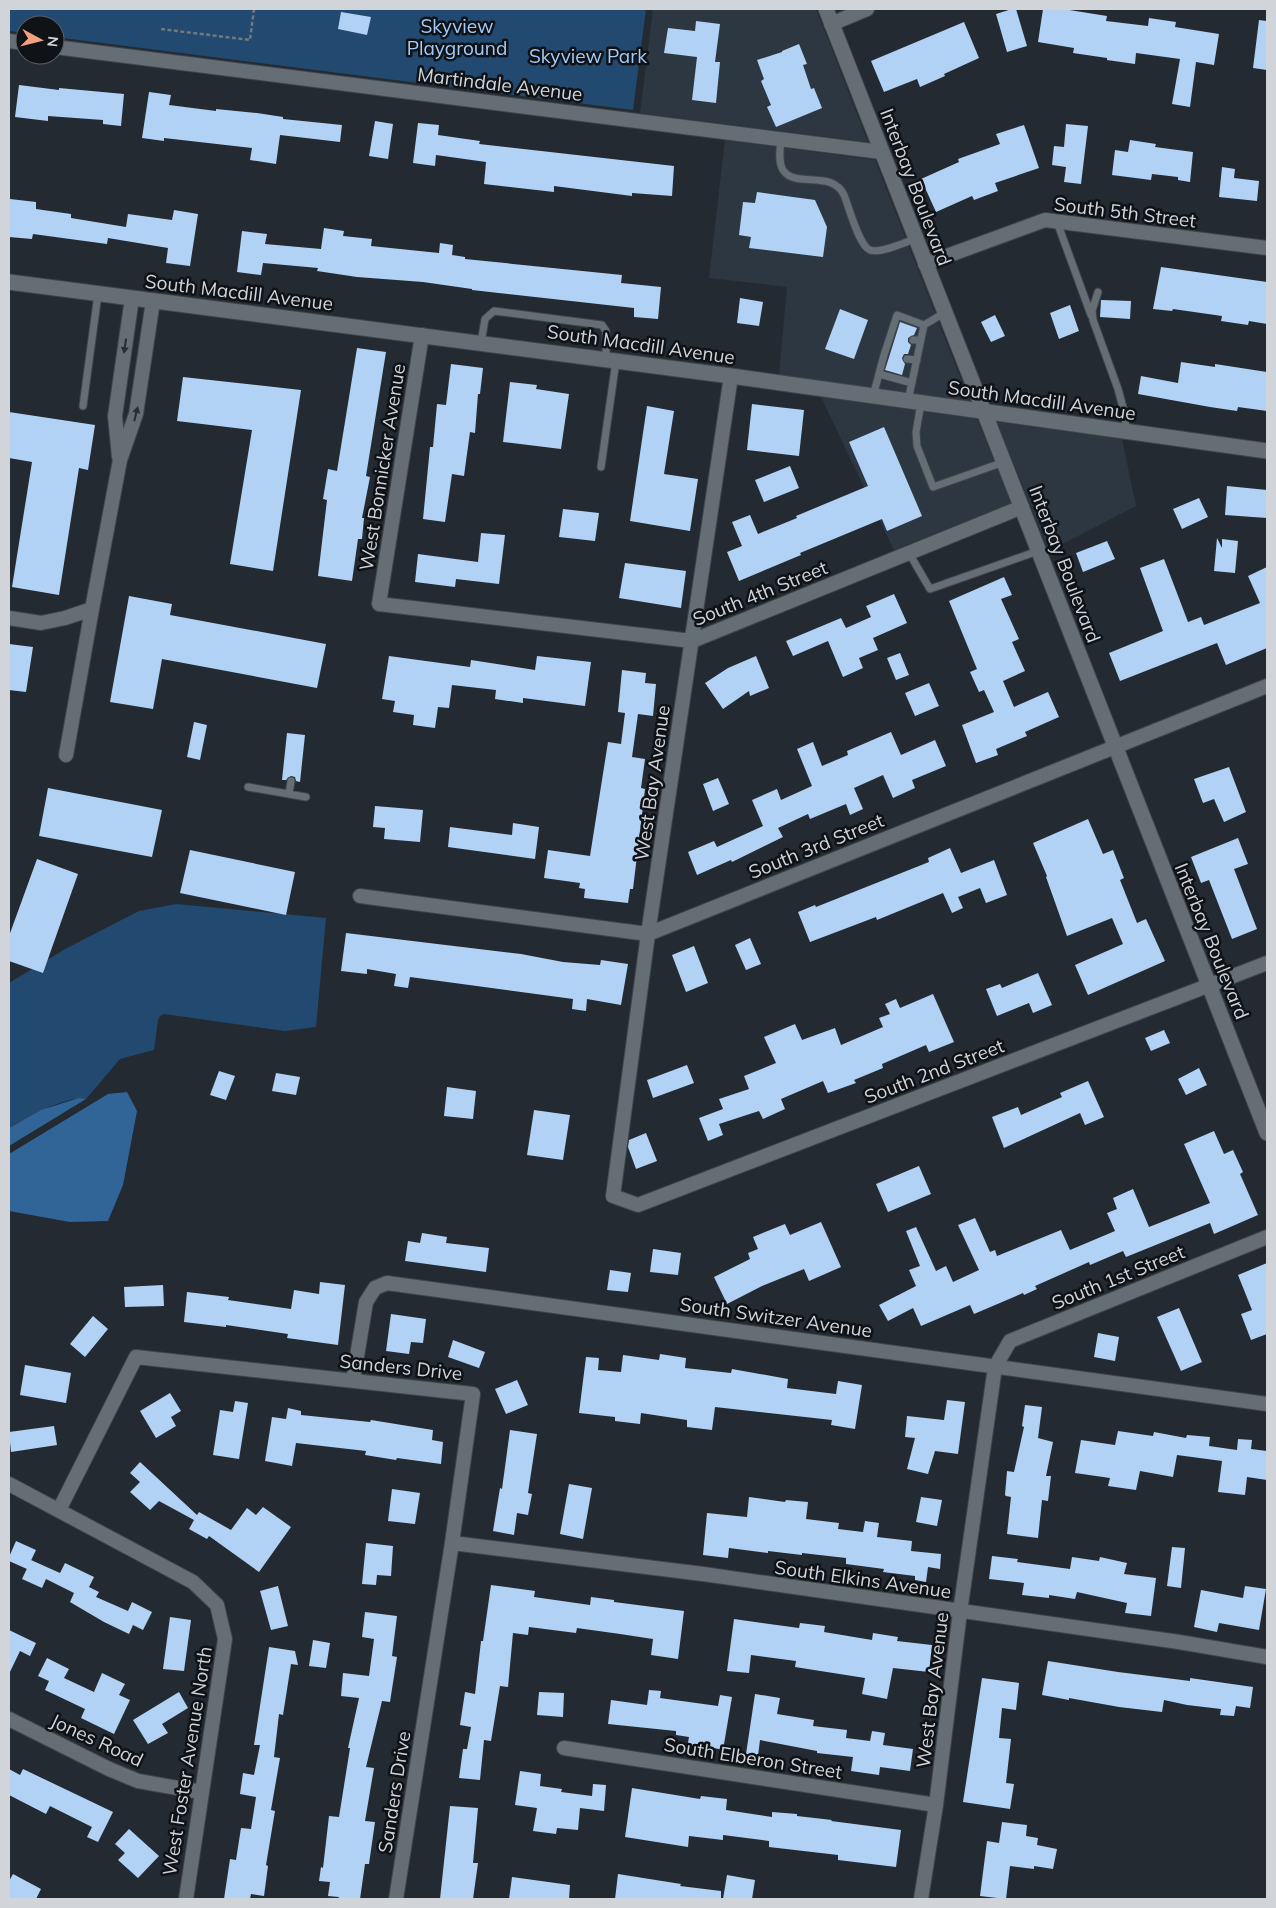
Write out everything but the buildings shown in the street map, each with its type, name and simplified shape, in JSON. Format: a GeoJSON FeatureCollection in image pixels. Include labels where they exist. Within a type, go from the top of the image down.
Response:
{"type":"FeatureCollection","features":[{"type":"Feature","properties":{"kind":"street","name":"Interbay Boulevard"},"geometry":{"type":"LineString","coordinates":[[826,9],[924,264],[1039,550],[1114,746],[1267,1133]]}},
{"type":"Feature","properties":{"kind":"street"},"geometry":{"type":"LineString","coordinates":[[831,24],[867,9]]}},
{"type":"Feature","properties":{"kind":"street","name":"Martindale Avenue"},"geometry":{"type":"LineString","coordinates":[[65,47],[881,152]]}},
{"type":"Feature","properties":{"kind":"street","name":"South 5th Street"},"geometry":{"type":"LineString","coordinates":[[924,264],[1045,220],[1267,248]]}},
{"type":"Feature","properties":{"kind":"street","name":"South Macdill Avenue"},"geometry":{"type":"LineString","coordinates":[[9,282],[731,376],[1267,451]]}},
{"type":"Feature","properties":{"kind":"street"},"geometry":{"type":"LineString","coordinates":[[120,460],[114,416],[132,298]]}},
{"type":"Feature","properties":{"kind":"street"},"geometry":{"type":"LineString","coordinates":[[66,755],[120,460],[136,414],[152,301]]}},
{"type":"Feature","properties":{"kind":"street","name":"West Bonnicker Avenue"},"geometry":{"type":"LineString","coordinates":[[379,604],[422,335]]}},
{"type":"Feature","properties":{"kind":"street","name":"West Bay Avenue"},"geometry":{"type":"LineString","coordinates":[[613,1196],[648,934],[731,376]]}},
{"type":"Feature","properties":{"kind":"street","name":"South 4th Street"},"geometry":{"type":"LineString","coordinates":[[379,604],[692,641],[1022,507]]}},
{"type":"Feature","properties":{"kind":"street"},"geometry":{"type":"LineString","coordinates":[[9,618],[41,623],[92,610]]}},
{"type":"Feature","properties":{"kind":"street","name":"South 3rd Street"},"geometry":{"type":"LineString","coordinates":[[360,896],[648,934],[1267,686]]}},
{"type":"Feature","properties":{"kind":"street","name":"South 2nd Street"},"geometry":{"type":"LineString","coordinates":[[613,1196],[638,1205],[1267,963]]}},
{"type":"Feature","properties":{"kind":"street","name":"South 1st Street"},"geometry":{"type":"LineString","coordinates":[[995,1367],[1010,1341],[1267,1237]]}},
{"type":"Feature","properties":{"kind":"street","name":"South Switzer Avenue"},"geometry":{"type":"LineString","coordinates":[[353,1380],[366,1302],[375,1288],[386,1283],[1267,1404]]}},
{"type":"Feature","properties":{"kind":"street","name":"Sanders Drive"},"geometry":{"type":"LineString","coordinates":[[59,1510],[136,1357],[473,1394],[452,1544],[396,1899]]}},
{"type":"Feature","properties":{"kind":"street","name":"West Bay Avenue"},"geometry":{"type":"LineString","coordinates":[[921,1899],[936,1805],[960,1612],[995,1367]]}},
{"type":"Feature","properties":{"kind":"street","name":"West Foster Avenue North"},"geometry":{"type":"LineString","coordinates":[[9,1484],[193,1582],[217,1606],[225,1639],[186,1899]]}},
{"type":"Feature","properties":{"kind":"street","name":"South Elkins Avenue"},"geometry":{"type":"LineString","coordinates":[[452,1544],[703,1574],[1179,1642],[1267,1657]]}},
{"type":"Feature","properties":{"kind":"street","name":"Jones Road"},"geometry":{"type":"LineString","coordinates":[[9,1719],[109,1769],[138,1780],[201,1792]]}},
{"type":"Feature","properties":{"kind":"street","name":"South Elberon Street"},"geometry":{"type":"LineString","coordinates":[[564,1748],[936,1805]]}},
{"type":"Feature","properties":{"kind":"lane"},"geometry":{"type":"LineString","coordinates":[[781,139],[780,161],[783,171],[793,177],[838,185],[863,245],[870,250],[880,251],[915,239]]}},
{"type":"Feature","properties":{"kind":"lane"},"geometry":{"type":"LineString","coordinates":[[1057,221],[1118,390],[1125,415],[1126,432]]}},
{"type":"Feature","properties":{"kind":"lane"},"geometry":{"type":"LineString","coordinates":[[1093,320],[1092,311],[1098,292]]}},
{"type":"Feature","properties":{"kind":"lane"},"geometry":{"type":"LineString","coordinates":[[83,406],[98,294]]}},
{"type":"Feature","properties":{"kind":"lane"},"geometry":{"type":"LineString","coordinates":[[481,343],[485,319],[494,311],[602,325],[606,331],[611,360],[602,467]]}},
{"type":"Feature","properties":{"kind":"lane"},"geometry":{"type":"LineString","coordinates":[[944,313],[924,325],[917,340],[917,360],[912,383],[917,446],[933,487],[1004,462]]}},
{"type":"Feature","properties":{"kind":"lane"},"geometry":{"type":"LineString","coordinates":[[874,396],[878,374],[892,338],[897,315],[924,325]]}},
{"type":"Feature","properties":{"kind":"lane"},"geometry":{"type":"LineString","coordinates":[[907,359],[917,360]]}},
{"type":"Feature","properties":{"kind":"lane"},"geometry":{"type":"LineString","coordinates":[[878,374],[912,383]]}},
{"type":"Feature","properties":{"kind":"lane"},"geometry":{"type":"LineString","coordinates":[[909,553],[930,590],[1039,550]]}},
{"type":"Feature","properties":{"kind":"lane"},"geometry":{"type":"LineString","coordinates":[[289,794],[291,781]]}},
{"type":"Feature","properties":{"kind":"lane"},"geometry":{"type":"LineString","coordinates":[[248,787],[306,797]]}},
{"type":"Feature","properties":{"kind":"path"},"geometry":{"type":"LineString","coordinates":[[161,29],[250,40],[254,9]]}},
{"type":"Feature","properties":{"kind":"shaded area"},"geometry":{"type":"Polygon","coordinates":[[[653,9],[816,9],[868,142],[640,113],[653,9]]]}},
{"type":"Feature","properties":{"kind":"shaded area"},"geometry":{"type":"Polygon","coordinates":[[[725,140],[875,160],[970,402],[779,375],[787,287],[709,278],[725,140]]]}},
{"type":"Feature","properties":{"kind":"shaded area"},"geometry":{"type":"Polygon","coordinates":[[[821,397],[977,419],[1011,503],[894,550],[821,397]]]}},
{"type":"Feature","properties":{"kind":"shaded area"},"geometry":{"type":"Polygon","coordinates":[[[997,422],[1122,439],[1136,506],[1049,551],[997,422]]]}},
{"type":"Feature","properties":{"kind":"shaded area"},"geometry":{"type":"Polygon","coordinates":[[[127,1092],[137,1111],[123,1185],[108,1221],[70,1222],[9,1211],[9,1154],[108,1094],[127,1092]]]}},
{"type":"Feature","properties":{"kind":"shaded area"},"geometry":{"type":"Polygon","coordinates":[[[79,1098],[86,1099],[9,1146],[9,1128],[41,1110],[79,1098]]]}},
{"type":"Feature","properties":{"kind":"green space","name":"Skyview Park"},"geometry":{"type":"Polygon","coordinates":[[[9,9],[646,9],[633,110],[65,38],[65,15],[15,15],[15,32],[9,31],[9,9]]]}},
{"type":"Feature","properties":{"kind":"green space"},"geometry":{"type":"Polygon","coordinates":[[[176,904],[326,918],[316,1027],[285,1031],[164,1014],[158,1020],[154,1050],[120,1059],[86,1099],[77,1099],[57,1104],[9,1128],[9,983],[67,948],[139,911],[176,904]]]}},
{"type":"Feature","properties":{"kind":"park label","name":"Skyview Playground"},"geometry":{"type":"Point","coordinates":[457,37]}}]}
